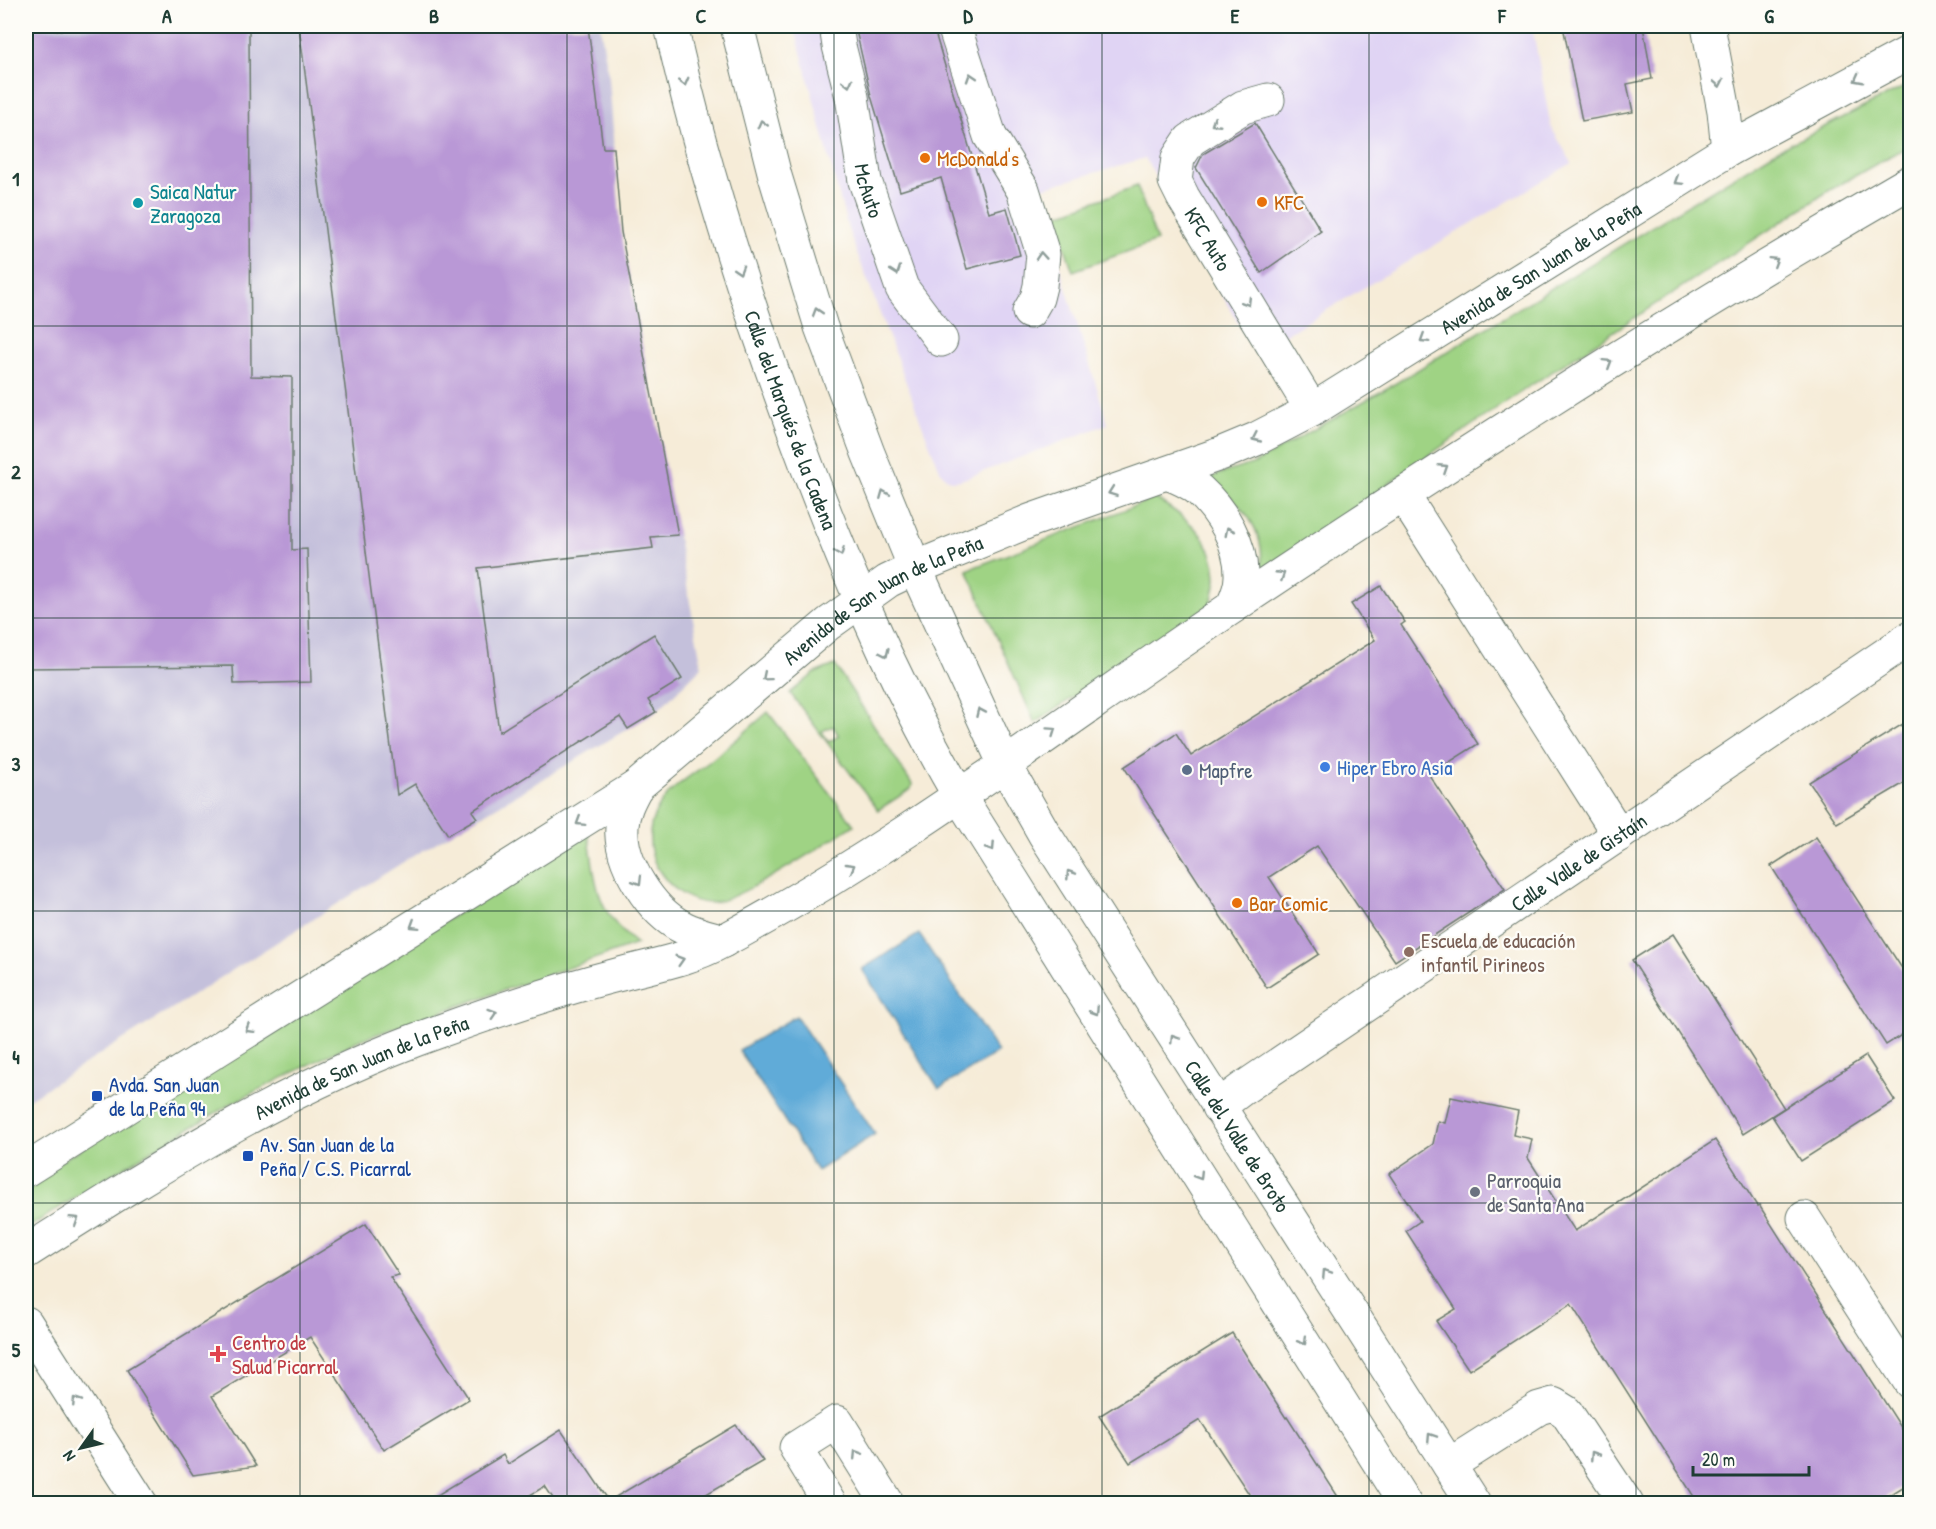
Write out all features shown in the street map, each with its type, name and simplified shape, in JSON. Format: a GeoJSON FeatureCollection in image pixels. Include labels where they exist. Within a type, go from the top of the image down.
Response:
{"type":"FeatureCollection","features":[{"type":"Feature","properties":{"kind":"main road","name":"Calle del Marqués de la Cadena"},"geometry":{"type":"LineString","coordinates":[[671,26],[707,168],[761,340],[815,488],[860,600],[913,712],[960,797]]}},
{"type":"Feature","properties":{"kind":"main road"},"geometry":{"type":"LineString","coordinates":[[737,26],[775,176],[821,327],[868,453],[915,568],[1005,765]]}},
{"type":"Feature","properties":{"kind":"main road","name":"McAuto"},"geometry":{"type":"LineString","coordinates":[[836,26],[852,97],[865,181],[902,288],[941,340]]}},
{"type":"Feature","properties":{"kind":"main road"},"geometry":{"type":"LineString","coordinates":[[954,26],[990,136],[1023,190],[1043,254],[1038,292],[1029,312]]}},
{"type":"Feature","properties":{"kind":"main road"},"geometry":{"type":"LineString","coordinates":[[1708,26],[1724,111],[1728,150]]}},
{"type":"Feature","properties":{"kind":"main road","name":"Avenida de San Juan de la Peña"},"geometry":{"type":"LineString","coordinates":[[26,1170],[636,787],[828,624],[888,581],[1032,520],[1220,454],[1256,439],[1312,410],[1728,150],[1780,120],[1911,52]]}},
{"type":"Feature","properties":{"kind":"main road","name":"KFC Auto"},"geometry":{"type":"LineString","coordinates":[[1268,100],[1252,104],[1228,115],[1190,140],[1178,158],[1175,181],[1312,410]]}},
{"type":"Feature","properties":{"kind":"main road","name":"Avenida de San Juan de la Peña"},"geometry":{"type":"LineString","coordinates":[[26,1252],[186,1152],[298,1090],[362,1061],[439,1031],[617,975],[696,955],[723,941],[858,863],[960,797],[1232,607],[1566,389],[1775,261],[1911,182]]}},
{"type":"Feature","properties":{"kind":"main road"},"geometry":{"type":"LineString","coordinates":[[1167,472],[1199,490],[1217,511],[1232,534],[1239,558],[1241,577],[1239,593],[1232,607]]}},
{"type":"Feature","properties":{"kind":"main road"},"geometry":{"type":"LineString","coordinates":[[1403,495],[1619,835]]}},
{"type":"Feature","properties":{"kind":"main road","name":"Calle Valle de Gistaín"},"geometry":{"type":"LineString","coordinates":[[1218,1107],[1911,638]]}},
{"type":"Feature","properties":{"kind":"main road","name":"Calle del Valle de Broto"},"geometry":{"type":"LineString","coordinates":[[1005,765],[1045,835],[1474,1503]]}},
{"type":"Feature","properties":{"kind":"main road","name":"Avenida de San Juan de la Peña"},"geometry":{"type":"LineString","coordinates":[[636,787],[625,807],[621,827],[624,850],[635,878],[658,909],[683,927],[723,941]]}},
{"type":"Feature","properties":{"kind":"main road"},"geometry":{"type":"LineString","coordinates":[[960,797],[1405,1503]]}},
{"type":"Feature","properties":{"kind":"main road"},"geometry":{"type":"LineString","coordinates":[[1804,1218],[1911,1382]]}},
{"type":"Feature","properties":{"kind":"main road"},"geometry":{"type":"LineString","coordinates":[[26,1323],[141,1503]]}},
{"type":"Feature","properties":{"kind":"main road"},"geometry":{"type":"LineString","coordinates":[[1449,1465],[1539,1408],[1553,1404],[1566,1412],[1627,1503]]}},
{"type":"Feature","properties":{"kind":"main road"},"geometry":{"type":"LineString","coordinates":[[830,1503],[796,1448],[837,1422],[888,1503]]}},
{"type":"Feature","properties":{"kind":"shaded area"},"geometry":{"type":"Polygon","coordinates":[[[26,26],[600,26],[609,78],[621,232],[702,667],[656,712],[405,861],[26,1101],[26,26]]]}},
{"type":"Feature","properties":{"kind":"shaded area"},"geometry":{"type":"Polygon","coordinates":[[[794,26],[1532,26],[1551,127],[1572,163],[1255,353],[1145,158],[1036,190],[1108,424],[961,480],[953,481],[941,472],[848,229],[794,26]]]}},
{"type":"Feature","properties":{"kind":"green space"},"geometry":{"type":"Polygon","coordinates":[[[1910,84],[1910,145],[1830,190],[1498,407],[1260,574],[1262,558],[1260,544],[1249,518],[1230,497],[1207,478],[1255,463],[1396,383],[1778,150],[1910,84]]]}},
{"type":"Feature","properties":{"kind":"green space"},"geometry":{"type":"Polygon","coordinates":[[[1137,186],[1157,241],[1073,271],[1054,216],[1137,186]]]}},
{"type":"Feature","properties":{"kind":"green space"},"geometry":{"type":"Polygon","coordinates":[[[1155,498],[1178,513],[1198,531],[1205,541],[1215,566],[1216,581],[1211,604],[1035,723],[967,570],[1155,498]]]}},
{"type":"Feature","properties":{"kind":"green space"},"geometry":{"type":"Polygon","coordinates":[[[835,665],[912,784],[911,789],[878,810],[790,693],[815,673],[835,665]],[[833,726],[822,731],[828,742],[839,736],[833,726]]]}},
{"type":"Feature","properties":{"kind":"green space"},"geometry":{"type":"Polygon","coordinates":[[[768,712],[854,825],[761,883],[740,893],[710,903],[687,897],[674,888],[654,862],[650,847],[650,830],[654,815],[674,788],[768,712]]]}},
{"type":"Feature","properties":{"kind":"green space"},"geometry":{"type":"Polygon","coordinates":[[[588,832],[599,894],[612,920],[637,944],[357,1041],[234,1102],[109,1176],[26,1229],[26,1183],[588,832]]]}},
{"type":"Feature","properties":{"kind":"water"},"geometry":{"type":"Polygon","coordinates":[[[919,934],[998,1052],[939,1089],[862,969],[919,934]]]}},
{"type":"Feature","properties":{"kind":"water"},"geometry":{"type":"Polygon","coordinates":[[[796,1016],[875,1134],[817,1171],[739,1050],[796,1016]]]}},
{"type":"Feature","properties":{"kind":"building"},"geometry":{"type":"Polygon","coordinates":[[[299,26],[588,26],[603,148],[614,148],[621,232],[678,535],[651,537],[653,548],[478,568],[499,732],[654,634],[682,679],[648,700],[656,712],[628,729],[620,717],[472,811],[477,818],[448,835],[415,784],[397,795],[299,26]]]}},
{"type":"Feature","properties":{"kind":"building"},"geometry":{"type":"Polygon","coordinates":[[[855,26],[933,26],[989,213],[1007,208],[1020,255],[967,269],[941,178],[900,191],[871,96],[855,26]]]}},
{"type":"Feature","properties":{"kind":"building"},"geometry":{"type":"Polygon","coordinates":[[[1563,26],[1643,26],[1652,79],[1627,84],[1633,112],[1582,121],[1563,26]]]}},
{"type":"Feature","properties":{"kind":"building","name":"Saica Natur Zaragoza"},"geometry":{"type":"Polygon","coordinates":[[[249,29],[251,376],[292,377],[292,550],[307,549],[311,682],[234,684],[233,666],[26,668],[26,30],[249,29]]]}},
{"type":"Feature","properties":{"kind":"building"},"geometry":{"type":"Polygon","coordinates":[[[1255,123],[1321,231],[1261,273],[1196,168],[1203,154],[1255,123]]]}},
{"type":"Feature","properties":{"kind":"building"},"geometry":{"type":"Polygon","coordinates":[[[1381,586],[1405,622],[1401,625],[1478,744],[1429,775],[1505,889],[1395,961],[1317,846],[1269,877],[1319,954],[1267,988],[1124,767],[1176,733],[1191,756],[1375,640],[1351,604],[1381,586]]]}},
{"type":"Feature","properties":{"kind":"building"},"geometry":{"type":"Polygon","coordinates":[[[1911,719],[1911,779],[1837,823],[1809,782],[1911,719]]]}},
{"type":"Feature","properties":{"kind":"building"},"geometry":{"type":"Polygon","coordinates":[[[1816,837],[1911,982],[1911,1029],[1886,1045],[1771,866],[1816,837]]]}},
{"type":"Feature","properties":{"kind":"building"},"geometry":{"type":"Polygon","coordinates":[[[1673,934],[1784,1108],[1743,1134],[1632,960],[1673,934]]]}},
{"type":"Feature","properties":{"kind":"building"},"geometry":{"type":"Polygon","coordinates":[[[1866,1056],[1895,1101],[1801,1161],[1772,1116],[1866,1056]]]}},
{"type":"Feature","properties":{"kind":"building"},"geometry":{"type":"Polygon","coordinates":[[[1451,1097],[1518,1111],[1513,1135],[1532,1139],[1528,1158],[1575,1231],[1715,1140],[1911,1443],[1911,1482],[1877,1503],[1698,1503],[1571,1304],[1469,1370],[1436,1321],[1456,1309],[1406,1231],[1420,1221],[1389,1174],[1433,1144],[1438,1121],[1445,1123],[1451,1097]]]}},
{"type":"Feature","properties":{"kind":"building","name":"Centro de Salud Picarral"},"geometry":{"type":"Polygon","coordinates":[[[366,1224],[399,1275],[390,1277],[469,1399],[384,1450],[310,1337],[212,1396],[256,1466],[193,1475],[127,1370],[366,1224]]]}},
{"type":"Feature","properties":{"kind":"building"},"geometry":{"type":"Polygon","coordinates":[[[1232,1333],[1342,1503],[1255,1503],[1200,1420],[1130,1463],[1099,1416],[1232,1333]]]}},
{"type":"Feature","properties":{"kind":"building"},"geometry":{"type":"Polygon","coordinates":[[[736,1425],[763,1461],[691,1503],[556,1503],[545,1486],[517,1503],[424,1503],[503,1455],[508,1464],[561,1430],[609,1501],[736,1425]]]}},
{"type":"Feature","properties":{"kind":"place","name":"McDonald's"},"geometry":{"type":"Point","coordinates":[925,158]}},
{"type":"Feature","properties":{"kind":"place","name":"KFC"},"geometry":{"type":"Point","coordinates":[1262,202]}},
{"type":"Feature","properties":{"kind":"place","name":"Saica Natur Zaragoza"},"geometry":{"type":"Point","coordinates":[138,203]}},
{"type":"Feature","properties":{"kind":"place","name":"Hiper Ebro Asia"},"geometry":{"type":"Point","coordinates":[1325,767]}},
{"type":"Feature","properties":{"kind":"place","name":"Mapfre"},"geometry":{"type":"Point","coordinates":[1187,770]}},
{"type":"Feature","properties":{"kind":"place","name":"Bar Comic"},"geometry":{"type":"Point","coordinates":[1237,903]}},
{"type":"Feature","properties":{"kind":"place","name":"Escuela de educación infantil Pirineos"},"geometry":{"type":"Point","coordinates":[1409,952]}},
{"type":"Feature","properties":{"kind":"place","name":"Avda. San Juan de la Peña 94"},"geometry":{"type":"Point","coordinates":[97,1096]}},
{"type":"Feature","properties":{"kind":"place","name":"Av. San Juan de la Peña / C.S. Picarral"},"geometry":{"type":"Point","coordinates":[248,1156]}},
{"type":"Feature","properties":{"kind":"place","name":"Parroquia de Santa Ana"},"geometry":{"type":"Point","coordinates":[1475,1192]}},
{"type":"Feature","properties":{"kind":"place","name":"Centro de Salud Picarral"},"geometry":{"type":"Point","coordinates":[218,1354]}}]}
